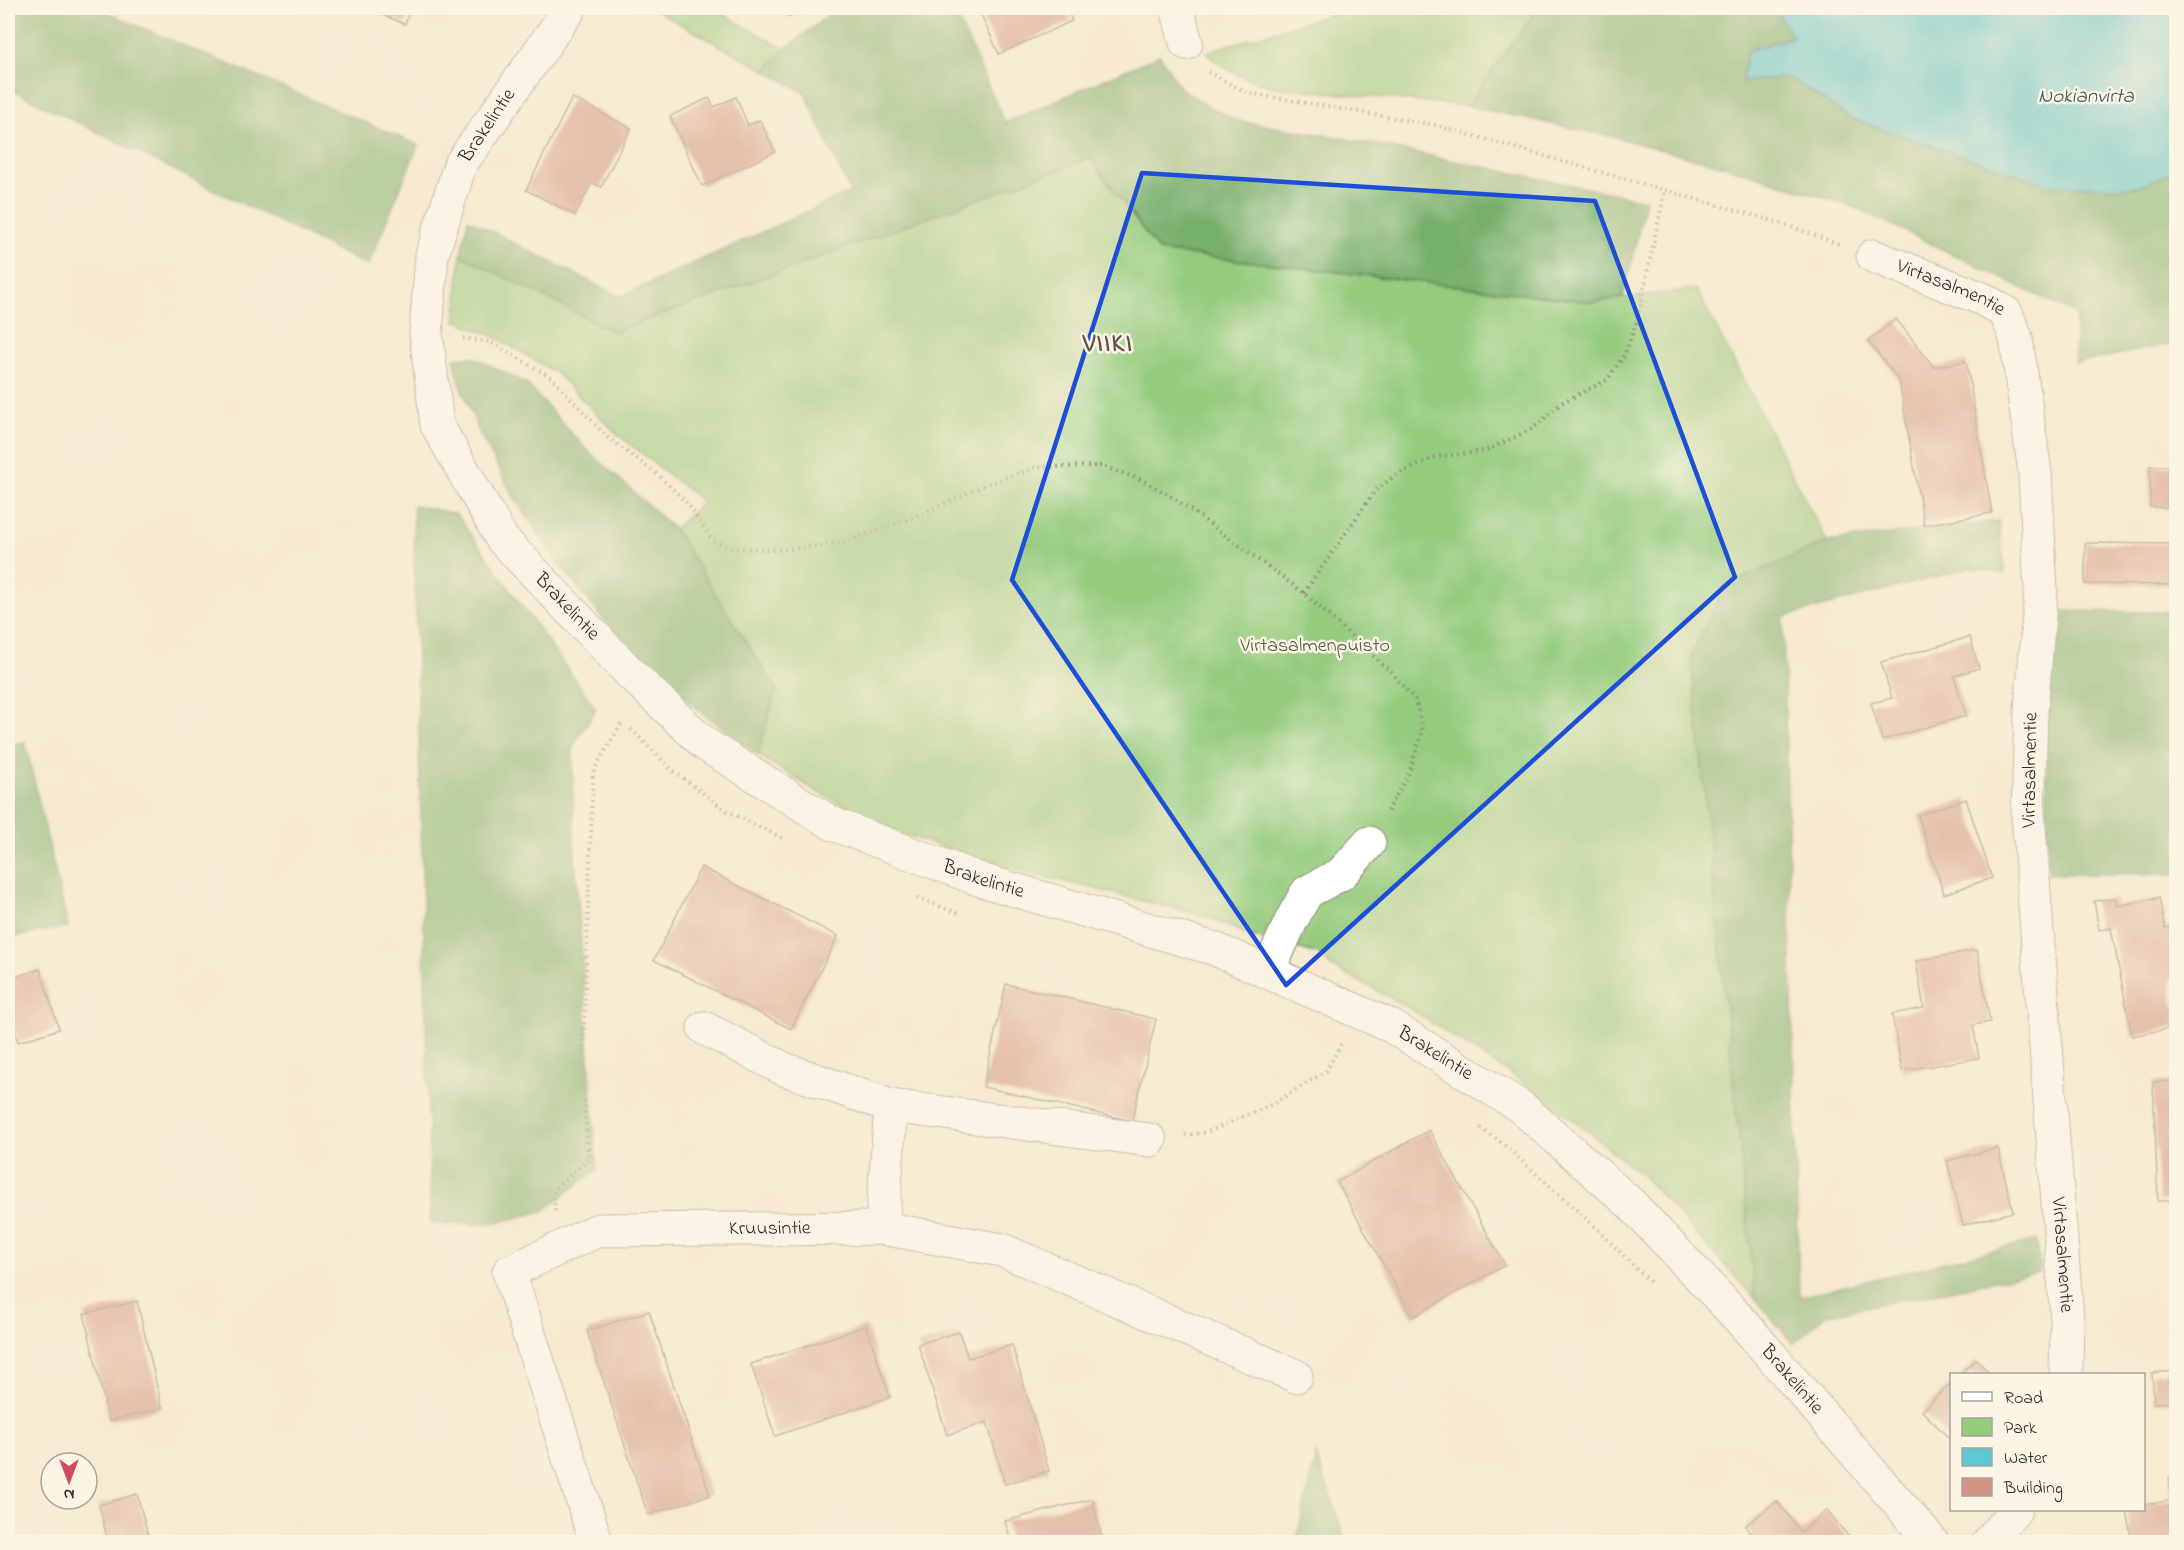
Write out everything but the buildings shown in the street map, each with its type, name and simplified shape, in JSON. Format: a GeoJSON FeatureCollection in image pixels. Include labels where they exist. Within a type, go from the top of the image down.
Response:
{"type":"FeatureCollection","features":[{"type":"Feature","properties":{"kind":"street","name":"Brakelintie"},"geometry":{"type":"LineString","coordinates":[[570,8],[460,165],[432,255],[426,333],[437,425],[502,539],[645,687],[706,745],[833,824],[981,880],[1215,949],[1391,1026],[1521,1107],[1631,1204],[1743,1323],[1932,1542]]}},
{"type":"Feature","properties":{"kind":"street"},"geometry":{"type":"LineString","coordinates":[[1177,8],[1186,43]]}},
{"type":"Feature","properties":{"kind":"street","name":"Virtasalmentie"},"geometry":{"type":"LineString","coordinates":[[1873,256],[1983,299],[2006,313],[2016,338],[2035,473],[2041,591],[2031,711],[2028,815],[2067,1319],[2066,1373]]}},
{"type":"Feature","properties":{"kind":"street"},"geometry":{"type":"LineString","coordinates":[[1268,972],[1307,892],[1341,874],[1369,843]]}},
{"type":"Feature","properties":{"kind":"street"},"geometry":{"type":"LineString","coordinates":[[704,1028],[784,1069],[891,1106],[1150,1140]]}},
{"type":"Feature","properties":{"kind":"street"},"geometry":{"type":"LineString","coordinates":[[882,1228],[891,1106]]}},
{"type":"Feature","properties":{"kind":"street","name":"Kruusintie"},"geometry":{"type":"LineString","coordinates":[[596,1542],[509,1272],[598,1230],[882,1228],[1002,1250],[1296,1376]]}},
{"type":"Feature","properties":{"kind":"street"},"geometry":{"type":"LineString","coordinates":[[1989,1542],[2013,1511]]}},
{"type":"Feature","properties":{"kind":"path"},"geometry":{"type":"LineString","coordinates":[[1186,43],[1211,75],[1248,93],[1435,125],[1784,224],[1873,256]]}},
{"type":"Feature","properties":{"kind":"path"},"geometry":{"type":"LineString","coordinates":[[1304,593],[1375,491],[1396,475],[1436,457],[1485,451],[1532,429],[1563,402],[1607,380],[1625,354],[1637,321],[1665,190]]}},
{"type":"Feature","properties":{"kind":"path"},"geometry":{"type":"LineString","coordinates":[[426,333],[490,342],[551,377],[607,437],[657,474],[689,505],[712,540],[733,548],[780,550],[843,543],[917,516],[992,482],[1037,467],[1102,466],[1142,480],[1177,500],[1304,593],[1393,674],[1415,700],[1424,730],[1408,775],[1369,843]]}},
{"type":"Feature","properties":{"kind":"path"},"geometry":{"type":"LineString","coordinates":[[557,1249],[554,1189],[589,1159],[582,1080],[594,772],[623,720],[645,687]]}},
{"type":"Feature","properties":{"kind":"path"},"geometry":{"type":"LineString","coordinates":[[623,720],[670,768],[725,810],[789,842]]}},
{"type":"Feature","properties":{"kind":"path"},"geometry":{"type":"LineString","coordinates":[[914,897],[946,910],[969,916]]}},
{"type":"Feature","properties":{"kind":"path"},"geometry":{"type":"LineString","coordinates":[[1150,1140],[1204,1133],[1274,1104],[1326,1071],[1341,1043],[1351,1048]]}},
{"type":"Feature","properties":{"kind":"path"},"geometry":{"type":"LineString","coordinates":[[1476,1125],[1502,1143],[1592,1224],[1657,1288]]}},
{"type":"Feature","properties":{"kind":"highlighted area"},"geometry":{"type":"Polygon","coordinates":[[[1142,173],[1595,201],[1735,577],[1286,985],[1012,580],[1142,173]]]}},
{"type":"Feature","properties":{"kind":"green space"},"geometry":{"type":"Polygon","coordinates":[[[8,8],[96,8],[418,145],[368,266],[8,88],[8,8]]]}},
{"type":"Feature","properties":{"kind":"green space"},"geometry":{"type":"Polygon","coordinates":[[[652,8],[712,8],[785,49],[765,70],[652,8]]]}},
{"type":"Feature","properties":{"kind":"green space"},"geometry":{"type":"Polygon","coordinates":[[[838,8],[953,8],[1005,123],[1160,55],[1180,88],[1238,121],[1337,137],[1646,200],[1623,298],[1592,302],[1159,251],[1090,158],[614,332],[461,255],[468,219],[620,297],[850,192],[805,93],[765,70],[785,49],[838,8]]]}},
{"type":"Feature","properties":{"kind":"green space"},"geometry":{"type":"Polygon","coordinates":[[[1351,8],[1543,8],[1535,12],[1467,106],[1274,87],[1237,74],[1206,52],[1351,8]]]}},
{"type":"Feature","properties":{"kind":"green space"},"geometry":{"type":"Polygon","coordinates":[[[1543,8],[1774,8],[1793,37],[1747,51],[1743,81],[1788,77],[1853,119],[2135,188],[2172,172],[2176,173],[2176,343],[2075,363],[2076,314],[1859,209],[1731,168],[1614,137],[1467,106],[1535,12],[1543,8]]]}},
{"type":"Feature","properties":{"kind":"green space","name":"Virtasalmenpuisto"},"geometry":{"type":"Polygon","coordinates":[[[1090,158],[1159,251],[1592,302],[1696,289],[1827,542],[1726,586],[1691,657],[1755,1298],[1644,1177],[1583,1127],[1526,1084],[1406,1006],[1330,966],[1319,954],[1251,936],[1205,916],[1010,868],[902,834],[818,792],[758,755],[776,689],[674,529],[703,502],[616,433],[556,373],[498,338],[455,320],[461,255],[615,332],[1090,158]]]}},
{"type":"Feature","properties":{"kind":"green space"},"geometry":{"type":"Polygon","coordinates":[[[473,357],[526,383],[583,446],[674,529],[776,689],[758,755],[705,715],[631,653],[563,569],[515,499],[480,434],[460,385],[454,358],[473,357]]]}},
{"type":"Feature","properties":{"kind":"green space"},"geometry":{"type":"Polygon","coordinates":[[[413,505],[456,514],[596,709],[573,746],[574,844],[597,1170],[543,1211],[491,1224],[431,1224],[413,505]]]}},
{"type":"Feature","properties":{"kind":"green space"},"geometry":{"type":"Polygon","coordinates":[[[1999,521],[2005,574],[1970,568],[1783,617],[1799,1297],[2037,1240],[2040,1272],[1826,1315],[1793,1344],[1755,1298],[1691,656],[1725,586],[1827,542],[1999,521]]]}},
{"type":"Feature","properties":{"kind":"green space"},"geometry":{"type":"Polygon","coordinates":[[[2054,611],[2176,612],[2176,874],[2048,874],[2046,730],[2054,611]]]}},
{"type":"Feature","properties":{"kind":"green space"},"geometry":{"type":"Polygon","coordinates":[[[25,742],[68,927],[8,938],[8,745],[25,742]]]}},
{"type":"Feature","properties":{"kind":"green space"},"geometry":{"type":"Polygon","coordinates":[[[1316,1454],[1346,1542],[1296,1542],[1316,1454]]]}},
{"type":"Feature","properties":{"kind":"water","name":"Nokianvirta"},"geometry":{"type":"Polygon","coordinates":[[[1774,8],[2176,8],[2176,173],[2172,172],[2135,188],[2049,185],[1852,119],[1788,77],[1743,81],[1747,51],[1793,37],[1774,8]]]}},
{"type":"Feature","properties":{"kind":"district","name":"VIIKI"},"geometry":{"type":"Point","coordinates":[1108,345]}}]}
